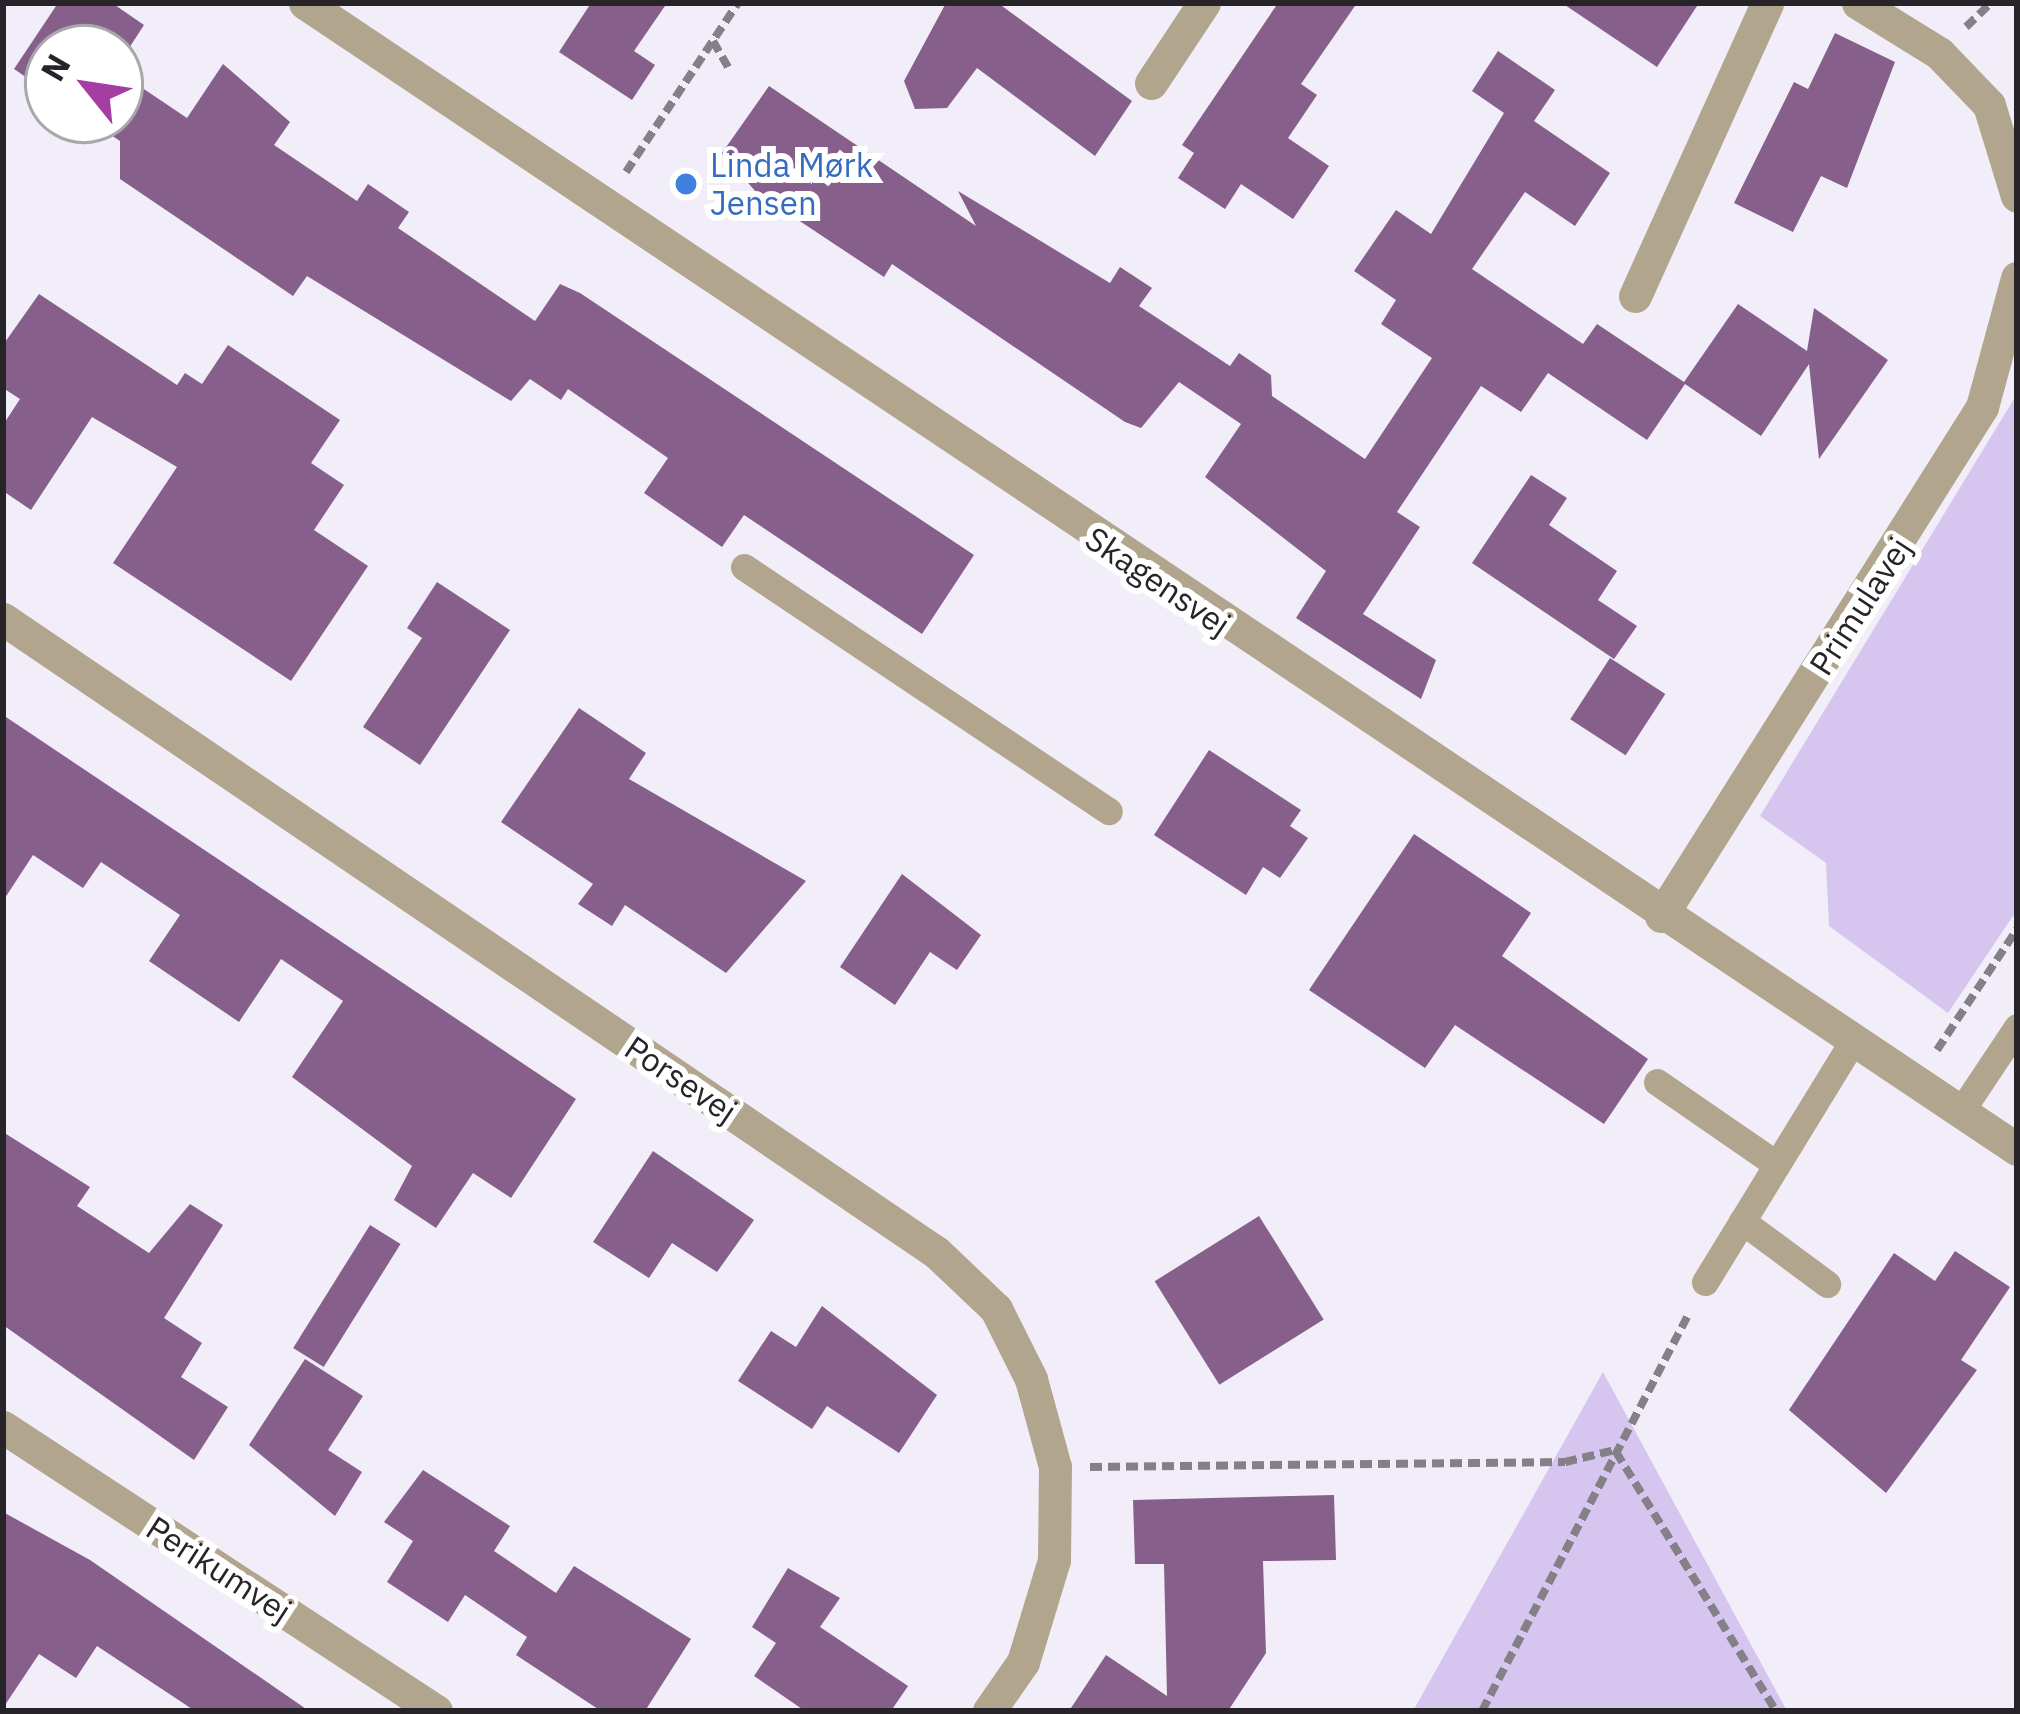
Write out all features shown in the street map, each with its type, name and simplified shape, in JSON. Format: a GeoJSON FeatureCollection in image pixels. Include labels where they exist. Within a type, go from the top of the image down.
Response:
{"type":"FeatureCollection","features":[{"type":"Feature","properties":{"kind":"street","name":"Skagensvej"},"geometry":{"type":"LineString","coordinates":[[305,3],[602,209],[2017,1149]]}},
{"type":"Feature","properties":{"kind":"street"},"geometry":{"type":"LineString","coordinates":[[1151,83],[1204,3]]}},
{"type":"Feature","properties":{"kind":"street"},"geometry":{"type":"LineString","coordinates":[[1635,296],[1767,3]]}},
{"type":"Feature","properties":{"kind":"street"},"geometry":{"type":"LineString","coordinates":[[1858,3],[1939,53],[1989,105],[2017,196]]}},
{"type":"Feature","properties":{"kind":"street","name":"Primulavej"},"geometry":{"type":"LineString","coordinates":[[1661,916],[1982,407],[2017,278]]}},
{"type":"Feature","properties":{"kind":"street","name":"Porsevej"},"geometry":{"type":"LineString","coordinates":[[3,619],[936,1252],[996,1309],[1055,1467],[1054,1560],[1023,1662],[988,1711]]}},
{"type":"Feature","properties":{"kind":"street","name":"Perikumvej"},"geometry":{"type":"LineString","coordinates":[[3,1427],[436,1711]]}},
{"type":"Feature","properties":{"kind":"lane"},"geometry":{"type":"LineString","coordinates":[[745,567],[1108,811]]}},
{"type":"Feature","properties":{"kind":"lane"},"geometry":{"type":"LineString","coordinates":[[1961,1112],[2017,1028]]}},
{"type":"Feature","properties":{"kind":"lane"},"geometry":{"type":"LineString","coordinates":[[1705,1282],[1855,1040]]}},
{"type":"Feature","properties":{"kind":"lane"},"geometry":{"type":"LineString","coordinates":[[1657,1082],[1776,1164]]}},
{"type":"Feature","properties":{"kind":"lane"},"geometry":{"type":"LineString","coordinates":[[1742,1221],[1827,1284]]}},
{"type":"Feature","properties":{"kind":"path"},"geometry":{"type":"LineString","coordinates":[[602,209],[738,3]]}},
{"type":"Feature","properties":{"kind":"path"},"geometry":{"type":"LineString","coordinates":[[713,40],[729,69]]}},
{"type":"Feature","properties":{"kind":"path"},"geometry":{"type":"LineString","coordinates":[[1916,1081],[2017,929]]}},
{"type":"Feature","properties":{"kind":"path"},"geometry":{"type":"LineString","coordinates":[[1482,1711],[1705,1282]]}},
{"type":"Feature","properties":{"kind":"path"},"geometry":{"type":"LineString","coordinates":[[1055,1467],[1565,1462],[1615,1450]]}},
{"type":"Feature","properties":{"kind":"path"},"geometry":{"type":"LineString","coordinates":[[1615,1450],[1776,1711]]}},
{"type":"Feature","properties":{"kind":"shaded area"},"geometry":{"type":"Polygon","coordinates":[[[2017,394],[2017,910],[1948,1013],[1829,926],[1826,863],[1760,816],[2017,394]]]}},
{"type":"Feature","properties":{"kind":"shaded area"},"geometry":{"type":"Polygon","coordinates":[[[1603,1372],[1787,1711],[1413,1711],[1603,1372]]]}},
{"type":"Feature","properties":{"kind":"building"},"geometry":{"type":"Polygon","coordinates":[[[58,3],[112,3],[143,24],[44,24],[58,3]]]}},
{"type":"Feature","properties":{"kind":"building"},"geometry":{"type":"Polygon","coordinates":[[[591,3],[667,3],[634,51],[655,65],[632,100],[559,52],[591,3]]]}},
{"type":"Feature","properties":{"kind":"building"},"geometry":{"type":"Polygon","coordinates":[[[946,3],[998,3],[1132,101],[1095,156],[977,68],[947,108],[915,109],[904,81],[946,3]]]}},
{"type":"Feature","properties":{"kind":"building"},"geometry":{"type":"Polygon","coordinates":[[[1278,3],[1357,3],[1301,84],[1317,95],[1288,138],[1329,166],[1293,219],[1241,184],[1225,209],[1178,178],[1194,153],[1182,145],[1278,3]]]}},
{"type":"Feature","properties":{"kind":"building"},"geometry":{"type":"Polygon","coordinates":[[[1562,3],[1699,3],[1657,67],[1562,3]]]}},
{"type":"Feature","properties":{"kind":"building"},"geometry":{"type":"Polygon","coordinates":[[[1835,33],[1895,62],[1847,188],[1821,176],[1793,232],[1734,203],[1794,82],[1808,89],[1835,33]]]}},
{"type":"Feature","properties":{"kind":"building"},"geometry":{"type":"Polygon","coordinates":[[[1498,51],[1555,90],[1534,121],[1610,173],[1575,226],[1525,192],[1472,269],[1583,344],[1597,324],[1684,382],[1738,304],[1807,351],[1814,308],[1888,360],[1819,459],[1809,364],[1761,436],[1685,384],[1647,440],[1548,373],[1521,412],[1481,386],[1397,512],[1420,527],[1363,614],[1436,660],[1421,699],[1296,618],[1326,571],[1205,477],[1241,424],[1179,382],[1141,428],[1125,422],[892,264],[884,277],[756,192],[722,153],[769,86],[976,226],[958,191],[1110,283],[1120,267],[1152,288],[1139,306],[1230,366],[1239,353],[1271,375],[1272,396],[1365,459],[1432,358],[1381,324],[1396,300],[1354,271],[1396,210],[1431,234],[1504,113],[1472,91],[1498,51]]]}},
{"type":"Feature","properties":{"kind":"building"},"geometry":{"type":"Polygon","coordinates":[[[24,54],[24,76],[14,69],[24,54]]]}},
{"type":"Feature","properties":{"kind":"building"},"geometry":{"type":"Polygon","coordinates":[[[223,64],[290,122],[274,145],[357,201],[368,184],[409,212],[398,228],[535,321],[560,284],[580,293],[974,555],[922,634],[744,515],[722,547],[644,493],[668,458],[568,389],[561,400],[530,379],[511,401],[307,276],[293,296],[120,179],[120,144],[144,144],[144,89],[187,118],[223,64]]]}},
{"type":"Feature","properties":{"kind":"building"},"geometry":{"type":"Polygon","coordinates":[[[39,294],[177,385],[185,373],[202,384],[228,345],[340,420],[311,463],[344,485],[314,530],[368,566],[291,681],[113,563],[177,467],[92,417],[31,510],[3,491],[3,425],[20,399],[3,388],[3,345],[39,294]]]}},
{"type":"Feature","properties":{"kind":"building"},"geometry":{"type":"Polygon","coordinates":[[[1531,475],[1567,498],[1549,525],[1617,571],[1598,600],[1637,626],[1614,659],[1472,563],[1531,475]]]}},
{"type":"Feature","properties":{"kind":"building"},"geometry":{"type":"Polygon","coordinates":[[[437,582],[510,630],[420,765],[363,727],[422,638],[407,628],[437,582]]]}},
{"type":"Feature","properties":{"kind":"building"},"geometry":{"type":"Polygon","coordinates":[[[1610,658],[1665,694],[1626,755],[1570,719],[1610,658]]]}},
{"type":"Feature","properties":{"kind":"building"},"geometry":{"type":"Polygon","coordinates":[[[579,708],[646,753],[629,779],[806,881],[726,973],[625,905],[612,926],[578,904],[593,884],[501,822],[579,708]]]}},
{"type":"Feature","properties":{"kind":"building"},"geometry":{"type":"Polygon","coordinates":[[[3,715],[576,1099],[511,1198],[473,1173],[436,1228],[394,1200],[412,1166],[292,1077],[343,1001],[281,959],[239,1022],[149,961],[180,915],[101,862],[83,888],[33,855],[3,901],[3,715]]]}},
{"type":"Feature","properties":{"kind":"building"},"geometry":{"type":"Polygon","coordinates":[[[1209,750],[1301,810],[1290,826],[1308,838],[1280,878],[1263,867],[1246,895],[1154,835],[1209,750]]]}},
{"type":"Feature","properties":{"kind":"building"},"geometry":{"type":"Polygon","coordinates":[[[1414,834],[1531,913],[1502,956],[1648,1059],[1604,1124],[1455,1025],[1425,1068],[1309,990],[1414,834]]]}},
{"type":"Feature","properties":{"kind":"building"},"geometry":{"type":"Polygon","coordinates":[[[902,874],[981,935],[957,970],[930,952],[895,1005],[840,967],[902,874]]]}},
{"type":"Feature","properties":{"kind":"building"},"geometry":{"type":"Polygon","coordinates":[[[3,1132],[90,1187],[77,1206],[149,1253],[190,1204],[223,1225],[164,1318],[202,1343],[181,1377],[228,1407],[194,1460],[3,1325],[3,1132]]]}},
{"type":"Feature","properties":{"kind":"building"},"geometry":{"type":"Polygon","coordinates":[[[653,1151],[754,1220],[717,1272],[672,1243],[649,1278],[593,1242],[653,1151]]]}},
{"type":"Feature","properties":{"kind":"building"},"geometry":{"type":"Polygon","coordinates":[[[1259,1216],[1324,1319],[1219,1385],[1155,1281],[1259,1216]]]}},
{"type":"Feature","properties":{"kind":"building"},"geometry":{"type":"Polygon","coordinates":[[[370,1225],[401,1244],[324,1367],[293,1348],[370,1225]]]}},
{"type":"Feature","properties":{"kind":"building"},"geometry":{"type":"Polygon","coordinates":[[[1955,1251],[2010,1287],[1961,1360],[1977,1370],[1886,1493],[1789,1410],[1894,1253],[1935,1281],[1955,1251]]]}},
{"type":"Feature","properties":{"kind":"building"},"geometry":{"type":"Polygon","coordinates":[[[822,1306],[937,1395],[899,1453],[827,1406],[812,1429],[738,1381],[771,1331],[796,1347],[822,1306]]]}},
{"type":"Feature","properties":{"kind":"building"},"geometry":{"type":"Polygon","coordinates":[[[305,1359],[363,1396],[328,1450],[362,1472],[335,1516],[249,1445],[305,1359]]]}},
{"type":"Feature","properties":{"kind":"building"},"geometry":{"type":"Polygon","coordinates":[[[423,1470],[510,1526],[494,1551],[556,1593],[574,1566],[691,1639],[645,1711],[601,1711],[516,1655],[527,1637],[465,1595],[448,1622],[387,1582],[413,1541],[384,1522],[423,1470]]]}},
{"type":"Feature","properties":{"kind":"building"},"geometry":{"type":"Polygon","coordinates":[[[1334,1495],[1336,1560],[1263,1561],[1266,1653],[1228,1711],[1069,1711],[1106,1655],[1167,1696],[1164,1564],[1135,1564],[1133,1500],[1334,1495]]]}},
{"type":"Feature","properties":{"kind":"building"},"geometry":{"type":"Polygon","coordinates":[[[3,1512],[90,1560],[309,1711],[195,1711],[97,1646],[76,1678],[39,1654],[3,1708],[3,1512]]]}},
{"type":"Feature","properties":{"kind":"building"},"geometry":{"type":"Polygon","coordinates":[[[788,1568],[840,1598],[820,1627],[908,1686],[891,1711],[805,1711],[754,1676],[776,1643],[752,1627],[788,1568]]]}},
{"type":"Feature","properties":{"kind":"place","name":"Linda Mørk Jensen"},"geometry":{"type":"Point","coordinates":[686,184]}}]}
